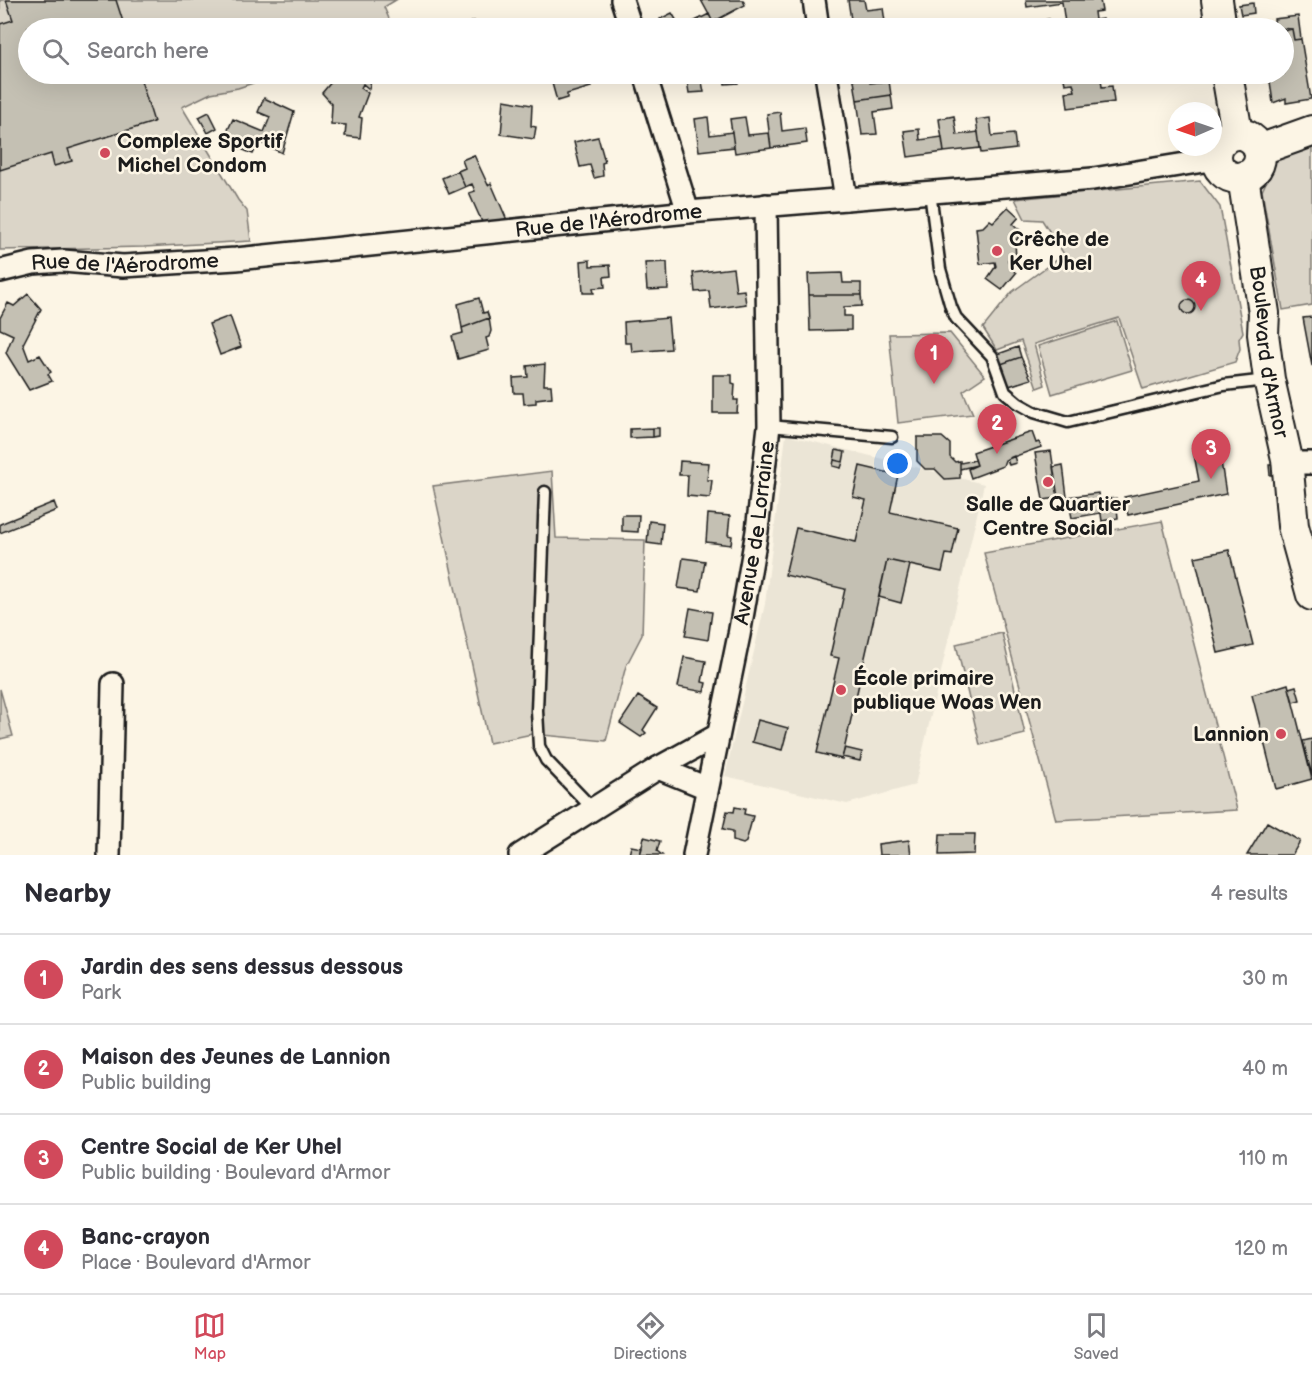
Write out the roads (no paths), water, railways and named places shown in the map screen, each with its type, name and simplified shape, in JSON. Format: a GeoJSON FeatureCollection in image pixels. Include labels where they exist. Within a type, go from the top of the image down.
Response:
{"type":"FeatureCollection","features":[{"type":"Feature","properties":{"kind":"main road"},"geometry":{"type":"LineString","coordinates":[[1216,0],[1219,18]]}},
{"type":"Feature","properties":{"kind":"main road"},"geometry":{"type":"LineString","coordinates":[[1230,84],[1248,142],[1258,164],[1250,174],[1243,177],[1236,178],[1223,172],[1216,159],[1218,145],[1223,139],[1248,142],[1312,131]]}},
{"type":"Feature","properties":{"kind":"main road","name":"Boulevard d'Armor"},"geometry":{"type":"LineString","coordinates":[[1243,177],[1264,313],[1263,334],[1269,379],[1300,461],[1293,526],[1312,595]]}},
{"type":"Feature","properties":{"kind":"street"},"geometry":{"type":"LineString","coordinates":[[622,0],[628,18]]}},
{"type":"Feature","properties":{"kind":"street"},"geometry":{"type":"LineString","coordinates":[[814,0],[817,18]]}},
{"type":"Feature","properties":{"kind":"street"},"geometry":{"type":"LineString","coordinates":[[648,84],[688,212]]}},
{"type":"Feature","properties":{"kind":"street"},"geometry":{"type":"LineString","coordinates":[[828,84],[846,199]]}},
{"type":"Feature","properties":{"kind":"street","name":"Rue de l'Aérodrome"},"geometry":{"type":"LineString","coordinates":[[0,271],[33,263],[63,261],[123,266],[236,259],[688,212],[1093,179],[1216,159]]}},
{"type":"Feature","properties":{"kind":"street","name":"Avenue de Lorraine"},"geometry":{"type":"LineString","coordinates":[[694,855],[739,635],[757,531],[769,426],[766,205]]}},
{"type":"Feature","properties":{"kind":"street"},"geometry":{"type":"LineString","coordinates":[[109,855],[113,684]]}},
{"type":"Feature","properties":{"kind":"street"},"geometry":{"type":"LineString","coordinates":[[520,855],[658,768],[718,735]]}},
{"type":"Feature","properties":{"kind":"street"},"geometry":{"type":"LineString","coordinates":[[658,768],[707,788]]}},
{"type":"Feature","properties":{"kind":"lane"},"geometry":{"type":"LineString","coordinates":[[930,192],[940,269],[956,318],[992,356],[1005,392],[1034,412],[1068,422],[1224,385],[1269,379]]}},
{"type":"Feature","properties":{"kind":"lane"},"geometry":{"type":"LineString","coordinates":[[769,426],[892,437]]}},
{"type":"Feature","properties":{"kind":"lane"},"geometry":{"type":"LineString","coordinates":[[545,492],[537,711],[539,746],[546,760],[593,809]]}},
{"type":"Feature","properties":{"kind":"place","name":"Complexe Sportif Michel Condom"},"geometry":{"type":"Point","coordinates":[105,153]}},
{"type":"Feature","properties":{"kind":"place","name":"Crêche de Ker Uhel"},"geometry":{"type":"Point","coordinates":[997,251]}},
{"type":"Feature","properties":{"kind":"place","name":"Banc-crayon"},"geometry":{"type":"Point","coordinates":[1201,311]}},
{"type":"Feature","properties":{"kind":"place","name":"Jardin des sens dessus dessous"},"geometry":{"type":"Point","coordinates":[934,384]}},
{"type":"Feature","properties":{"kind":"place","name":"Maison des Jeunes de Lannion"},"geometry":{"type":"Point","coordinates":[997,454]}},
{"type":"Feature","properties":{"kind":"place","name":"Centre Social de Ker Uhel"},"geometry":{"type":"Point","coordinates":[1211,479]}},
{"type":"Feature","properties":{"kind":"place","name":"Salle de Quartier Centre Social"},"geometry":{"type":"Point","coordinates":[1048,482]}},
{"type":"Feature","properties":{"kind":"place","name":"École primaire publique Woas Wen"},"geometry":{"type":"Point","coordinates":[841,690]}},
{"type":"Feature","properties":{"kind":"place","name":"Lannion"},"geometry":{"type":"Point","coordinates":[1281,734]}}]}
